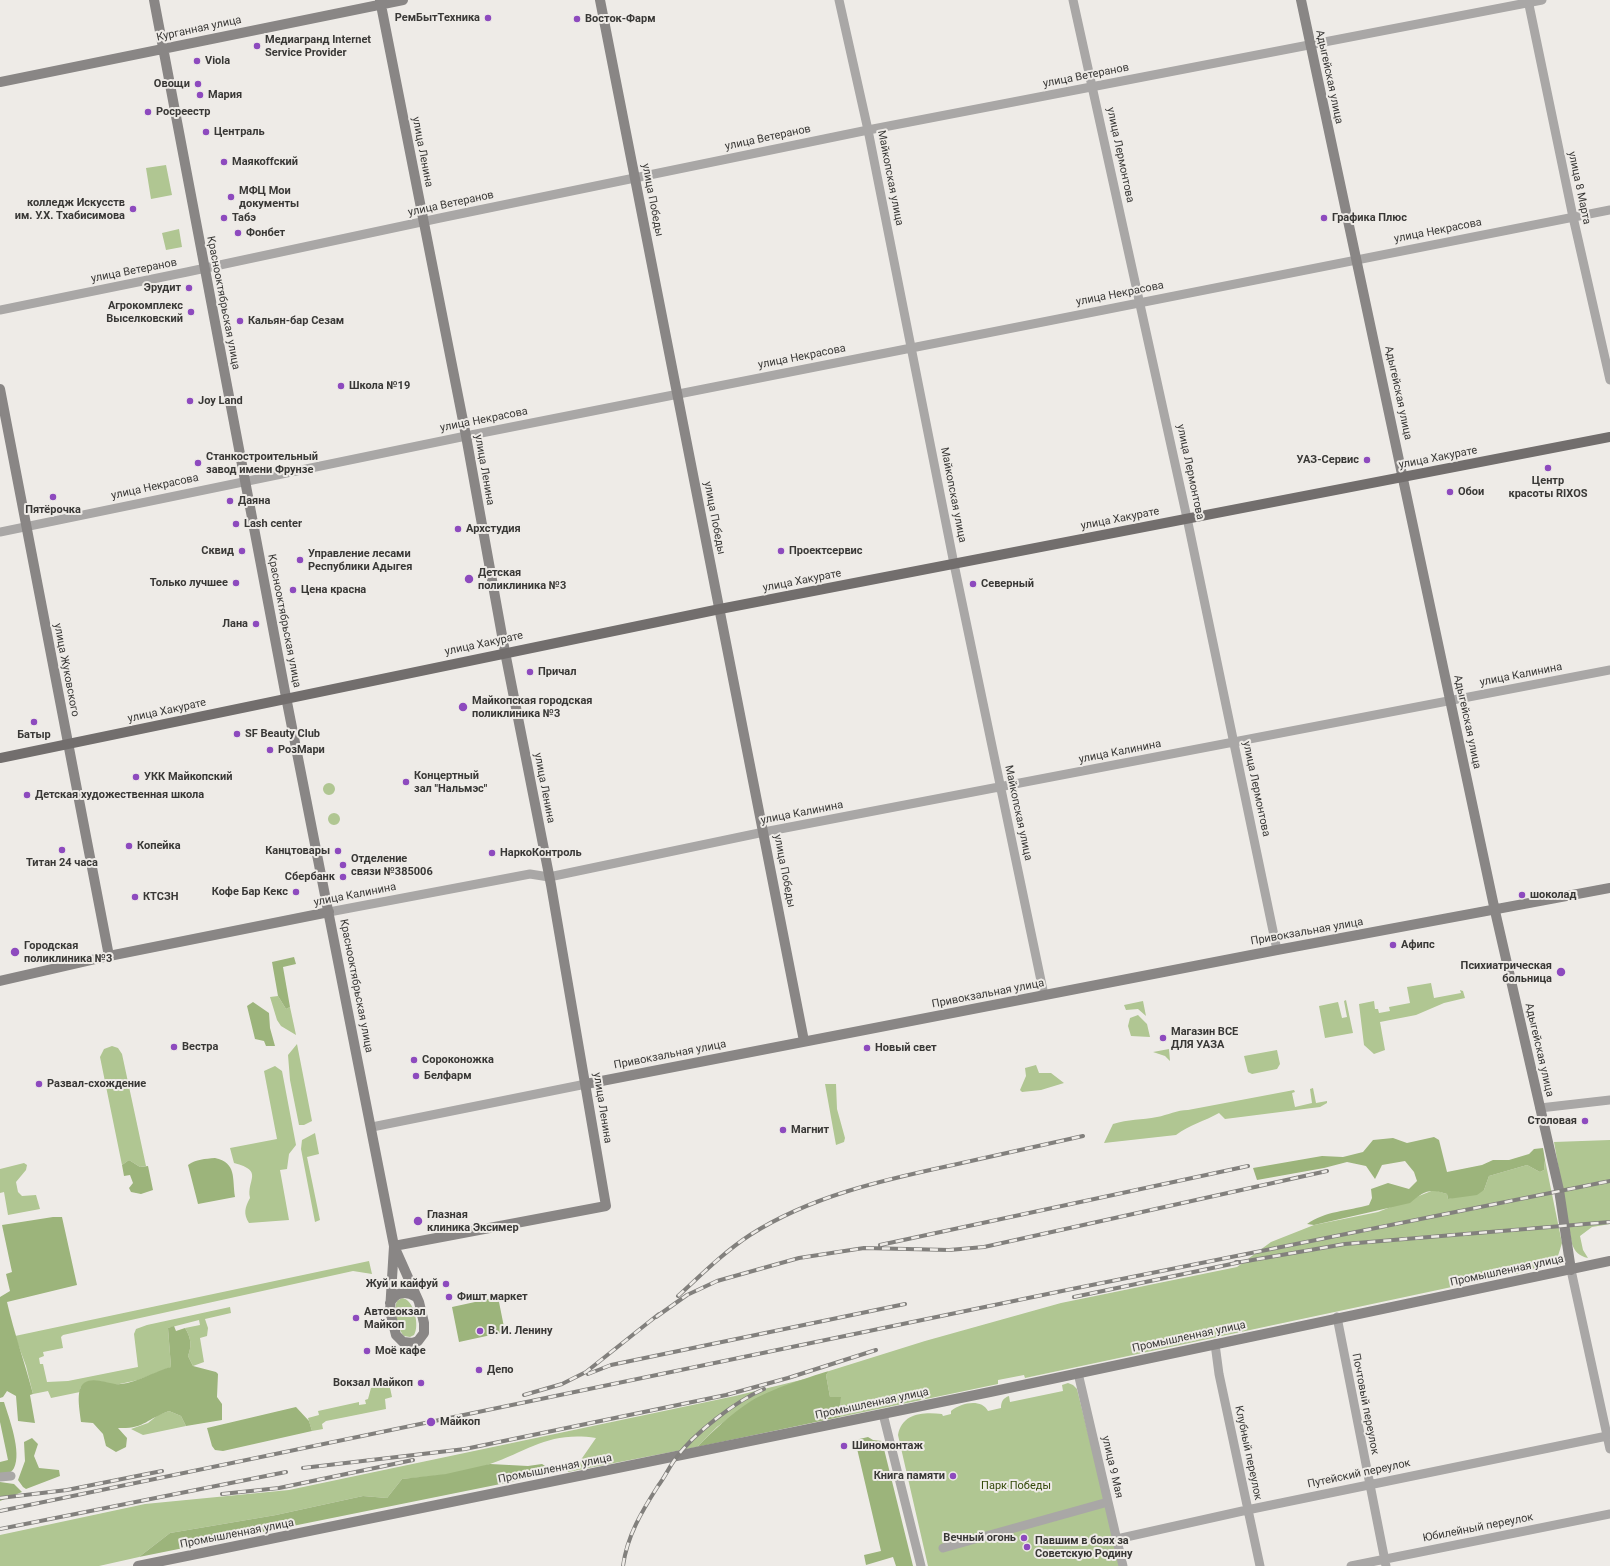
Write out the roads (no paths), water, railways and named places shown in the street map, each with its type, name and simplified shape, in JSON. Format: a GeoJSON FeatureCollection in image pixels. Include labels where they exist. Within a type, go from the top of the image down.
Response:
{"type":"FeatureCollection","features":[{"type":"Feature","properties":{"kind":"main road","name":"улица Хакурате"},"geometry":{"type":"LineString","coordinates":[[0,758],[286,697],[720,609],[1610,437]]}},
{"type":"Feature","properties":{"kind":"street","name":"Краснооктябрьская улица"},"geometry":{"type":"LineString","coordinates":[[154,0],[286,697],[372,1127],[394,1246]]}},
{"type":"Feature","properties":{"kind":"street","name":"Курганная улица"},"geometry":{"type":"LineString","coordinates":[[0,82],[163,49],[380,2],[403,0]]}},
{"type":"Feature","properties":{"kind":"street","name":"улица Победы"},"geometry":{"type":"LineString","coordinates":[[600,0],[804,1041]]}},
{"type":"Feature","properties":{"kind":"street","name":"Майкопская улица"},"geometry":{"type":"LineString","coordinates":[[840,0],[868,130],[954,564],[1044,995]]}},
{"type":"Feature","properties":{"kind":"street","name":"улица Лермонтова"},"geometry":{"type":"LineString","coordinates":[[1073,0],[1187,518],[1277,950]]}},
{"type":"Feature","properties":{"kind":"street","name":"Адыгейская улица"},"geometry":{"type":"LineString","coordinates":[[1301,0],[1495,911],[1559,1190],[1571,1270],[1610,1449]]}},
{"type":"Feature","properties":{"kind":"street","name":"улица Ветеранов"},"geometry":{"type":"LineString","coordinates":[[0,310],[205,269],[424,221],[868,130],[1542,0]]}},
{"type":"Feature","properties":{"kind":"street","name":"улица Ленина"},"geometry":{"type":"LineString","coordinates":[[380,2],[466,436],[505,652],[549,877],[606,1206],[394,1246]]}},
{"type":"Feature","properties":{"kind":"street","name":"улица 8 Марта"},"geometry":{"type":"LineString","coordinates":[[1528,2],[1573,217],[1610,380]]}},
{"type":"Feature","properties":{"kind":"street","name":"улица Некрасова"},"geometry":{"type":"LineString","coordinates":[[0,532],[466,436],[1610,210]]}},
{"type":"Feature","properties":{"kind":"street","name":"улица Жуковского"},"geometry":{"type":"LineString","coordinates":[[0,388],[109,956]]}},
{"type":"Feature","properties":{"kind":"street","name":"улица Калинина"},"geometry":{"type":"LineString","coordinates":[[0,981],[109,956],[329,912],[530,874],[549,877],[764,832],[1610,670]]}},
{"type":"Feature","properties":{"kind":"street","name":"Привокзальная улица"},"geometry":{"type":"LineString","coordinates":[[372,1127],[804,1041],[1610,888]]}},
{"type":"Feature","properties":{"kind":"street"},"geometry":{"type":"LineString","coordinates":[[1540,1108],[1610,1100]]}},
{"type":"Feature","properties":{"kind":"street"},"geometry":{"type":"LineString","coordinates":[[394,1246],[419,1302],[425,1328],[421,1338],[413,1343],[403,1342],[396,1335],[390,1311],[394,1246]]}},
{"type":"Feature","properties":{"kind":"street","name":"Промышленная улица"},"geometry":{"type":"LineString","coordinates":[[138,1566],[883,1414],[1610,1261]]}},
{"type":"Feature","properties":{"kind":"street"},"geometry":{"type":"LineString","coordinates":[[390,1304],[393,1297],[402,1293],[407,1292],[416,1297]]}},
{"type":"Feature","properties":{"kind":"street","name":"Почтовый переулок"},"geometry":{"type":"LineString","coordinates":[[1336,1318],[1386,1563]]}},
{"type":"Feature","properties":{"kind":"street","name":"Клубный переулок"},"geometry":{"type":"LineString","coordinates":[[1215,1344],[1219,1374],[1260,1566]]}},
{"type":"Feature","properties":{"kind":"street","name":"улица 9 Мая"},"geometry":{"type":"LineString","coordinates":[[1078,1373],[1123,1566]]}},
{"type":"Feature","properties":{"kind":"street"},"geometry":{"type":"LineString","coordinates":[[883,1414],[921,1566]]}},
{"type":"Feature","properties":{"kind":"street","name":"Путейский переулок"},"geometry":{"type":"LineString","coordinates":[[1117,1539],[1369,1484],[1607,1436]]}},
{"type":"Feature","properties":{"kind":"street"},"geometry":{"type":"LineString","coordinates":[[0,1477],[11,1476]]}},
{"type":"Feature","properties":{"kind":"street"},"geometry":{"type":"LineString","coordinates":[[943,1548],[1108,1502]]}},
{"type":"Feature","properties":{"kind":"street","name":"Юбилейный переулок"},"geometry":{"type":"LineString","coordinates":[[1351,1566],[1386,1563],[1610,1514]]}},
{"type":"Feature","properties":{"kind":"railway"},"geometry":{"type":"LineString","coordinates":[[678,1296],[722,1256],[750,1235],[773,1221],[823,1200],[874,1183],[1083,1136]]}},
{"type":"Feature","properties":{"kind":"railway"},"geometry":{"type":"LineString","coordinates":[[880,1245],[1248,1166]]}},
{"type":"Feature","properties":{"kind":"railway"},"geometry":{"type":"LineString","coordinates":[[656,1317],[687,1295],[717,1281],[799,1258],[864,1248],[949,1250],[984,1247],[1327,1171]]}},
{"type":"Feature","properties":{"kind":"railway"},"geometry":{"type":"LineString","coordinates":[[0,1511],[1062,1291],[1610,1181]]}},
{"type":"Feature","properties":{"kind":"railway"},"geometry":{"type":"LineString","coordinates":[[1241,1262],[1345,1244],[1610,1222]]}},
{"type":"Feature","properties":{"kind":"railway"},"geometry":{"type":"LineString","coordinates":[[1074,1297],[1241,1262],[1236,1262]]}},
{"type":"Feature","properties":{"kind":"railway"},"geometry":{"type":"LineString","coordinates":[[588,1374],[611,1365],[905,1304]]}},
{"type":"Feature","properties":{"kind":"railway"},"geometry":{"type":"LineString","coordinates":[[524,1395],[562,1384],[586,1372],[659,1314]]}},
{"type":"Feature","properties":{"kind":"railway"},"geometry":{"type":"LineString","coordinates":[[303,1468],[465,1449],[726,1395],[788,1378],[876,1350]]}},
{"type":"Feature","properties":{"kind":"railway"},"geometry":{"type":"LineString","coordinates":[[623,1566],[628,1544],[636,1524],[646,1505],[676,1458],[693,1438],[704,1428],[741,1401],[764,1389]]}},
{"type":"Feature","properties":{"kind":"railway"},"geometry":{"type":"LineString","coordinates":[[222,1494],[279,1488],[413,1460]]}},
{"type":"Feature","properties":{"kind":"railway"},"geometry":{"type":"LineString","coordinates":[[0,1498],[67,1490],[162,1471]]}},
{"type":"Feature","properties":{"kind":"railway"},"geometry":{"type":"LineString","coordinates":[[0,1529],[286,1472]]}},
{"type":"Feature","properties":{"kind":"place","name":"РемБытТехника"},"geometry":{"type":"Point","coordinates":[488,18]}},
{"type":"Feature","properties":{"kind":"place","name":"Восток-Фарм"},"geometry":{"type":"Point","coordinates":[577,19]}},
{"type":"Feature","properties":{"kind":"place","name":"Медиагранд Internet Service Provider"},"geometry":{"type":"Point","coordinates":[257,46]}},
{"type":"Feature","properties":{"kind":"place","name":"Viola"},"geometry":{"type":"Point","coordinates":[197,61]}},
{"type":"Feature","properties":{"kind":"place","name":"Овощи"},"geometry":{"type":"Point","coordinates":[198,84]}},
{"type":"Feature","properties":{"kind":"place","name":"Мария"},"geometry":{"type":"Point","coordinates":[200,95]}},
{"type":"Feature","properties":{"kind":"place","name":"Росреестр"},"geometry":{"type":"Point","coordinates":[148,112]}},
{"type":"Feature","properties":{"kind":"place","name":"Централь"},"geometry":{"type":"Point","coordinates":[206,132]}},
{"type":"Feature","properties":{"kind":"place","name":"Маякоffский"},"geometry":{"type":"Point","coordinates":[224,162]}},
{"type":"Feature","properties":{"kind":"place","name":"МФЦ Мои документы"},"geometry":{"type":"Point","coordinates":[231,197]}},
{"type":"Feature","properties":{"kind":"place","name":"колледж Искусств им. У.Х. Тхабисимова"},"geometry":{"type":"Point","coordinates":[133,209]}},
{"type":"Feature","properties":{"kind":"place","name":"Табэ"},"geometry":{"type":"Point","coordinates":[224,218]}},
{"type":"Feature","properties":{"kind":"place","name":"Графика Плюс"},"geometry":{"type":"Point","coordinates":[1324,218]}},
{"type":"Feature","properties":{"kind":"place","name":"Фонбет"},"geometry":{"type":"Point","coordinates":[238,233]}},
{"type":"Feature","properties":{"kind":"place","name":"Эрудит"},"geometry":{"type":"Point","coordinates":[189,288]}},
{"type":"Feature","properties":{"kind":"place","name":"Агрокомплекс Выселковский"},"geometry":{"type":"Point","coordinates":[191,312]}},
{"type":"Feature","properties":{"kind":"place","name":"Кальян-бар Сезам"},"geometry":{"type":"Point","coordinates":[240,321]}},
{"type":"Feature","properties":{"kind":"place","name":"Школа №19"},"geometry":{"type":"Point","coordinates":[341,386]}},
{"type":"Feature","properties":{"kind":"place","name":"Joy Land"},"geometry":{"type":"Point","coordinates":[190,401]}},
{"type":"Feature","properties":{"kind":"place","name":"УАЗ-Сервис"},"geometry":{"type":"Point","coordinates":[1367,460]}},
{"type":"Feature","properties":{"kind":"place","name":"Станкостроительный завод имени Фрунзе"},"geometry":{"type":"Point","coordinates":[198,463]}},
{"type":"Feature","properties":{"kind":"place","name":"Центр красоты RIXOS"},"geometry":{"type":"Point","coordinates":[1548,468]}},
{"type":"Feature","properties":{"kind":"place","name":"Обои"},"geometry":{"type":"Point","coordinates":[1450,492]}},
{"type":"Feature","properties":{"kind":"place","name":"Пятёрочка"},"geometry":{"type":"Point","coordinates":[53,497]}},
{"type":"Feature","properties":{"kind":"place","name":"Даяна"},"geometry":{"type":"Point","coordinates":[230,501]}},
{"type":"Feature","properties":{"kind":"place","name":"Lash center"},"geometry":{"type":"Point","coordinates":[236,524]}},
{"type":"Feature","properties":{"kind":"place","name":"Архстудия"},"geometry":{"type":"Point","coordinates":[458,529]}},
{"type":"Feature","properties":{"kind":"place","name":"Сквид"},"geometry":{"type":"Point","coordinates":[242,551]}},
{"type":"Feature","properties":{"kind":"place","name":"Проектсервис"},"geometry":{"type":"Point","coordinates":[781,551]}},
{"type":"Feature","properties":{"kind":"place","name":"Управление лесами Республики Адыгея"},"geometry":{"type":"Point","coordinates":[300,560]}},
{"type":"Feature","properties":{"kind":"place","name":"Детская поликлиника №3"},"geometry":{"type":"Point","coordinates":[469,579]}},
{"type":"Feature","properties":{"kind":"place","name":"Только лучшее"},"geometry":{"type":"Point","coordinates":[236,583]}},
{"type":"Feature","properties":{"kind":"place","name":"Северный"},"geometry":{"type":"Point","coordinates":[973,584]}},
{"type":"Feature","properties":{"kind":"place","name":"Цена красна"},"geometry":{"type":"Point","coordinates":[293,590]}},
{"type":"Feature","properties":{"kind":"place","name":"Лана"},"geometry":{"type":"Point","coordinates":[256,624]}},
{"type":"Feature","properties":{"kind":"place","name":"Причал"},"geometry":{"type":"Point","coordinates":[530,672]}},
{"type":"Feature","properties":{"kind":"place","name":"Майкопская городская поликлиника №3"},"geometry":{"type":"Point","coordinates":[463,707]}},
{"type":"Feature","properties":{"kind":"place","name":"Батыр"},"geometry":{"type":"Point","coordinates":[34,722]}},
{"type":"Feature","properties":{"kind":"place","name":"SF Beauty Club"},"geometry":{"type":"Point","coordinates":[237,734]}},
{"type":"Feature","properties":{"kind":"place","name":"РозМари"},"geometry":{"type":"Point","coordinates":[270,750]}},
{"type":"Feature","properties":{"kind":"place","name":"УКК Майкопский"},"geometry":{"type":"Point","coordinates":[136,777]}},
{"type":"Feature","properties":{"kind":"place","name":"Концертный зал \"Нальмэс\""},"geometry":{"type":"Point","coordinates":[406,782]}},
{"type":"Feature","properties":{"kind":"place","name":"Детская художественная школа"},"geometry":{"type":"Point","coordinates":[27,795]}},
{"type":"Feature","properties":{"kind":"place","name":"Копейка"},"geometry":{"type":"Point","coordinates":[129,846]}},
{"type":"Feature","properties":{"kind":"place","name":"Титан 24 часа"},"geometry":{"type":"Point","coordinates":[62,850]}},
{"type":"Feature","properties":{"kind":"place","name":"Канцтовары"},"geometry":{"type":"Point","coordinates":[338,851]}},
{"type":"Feature","properties":{"kind":"place","name":"НаркоКонтроль"},"geometry":{"type":"Point","coordinates":[492,853]}},
{"type":"Feature","properties":{"kind":"place","name":"Отделение связи №385006"},"geometry":{"type":"Point","coordinates":[343,865]}},
{"type":"Feature","properties":{"kind":"place","name":"Сбербанк"},"geometry":{"type":"Point","coordinates":[343,877]}},
{"type":"Feature","properties":{"kind":"place","name":"Кофе Бар Кекс"},"geometry":{"type":"Point","coordinates":[296,892]}},
{"type":"Feature","properties":{"kind":"place","name":"шоколад"},"geometry":{"type":"Point","coordinates":[1522,895]}},
{"type":"Feature","properties":{"kind":"place","name":"КТСЗН"},"geometry":{"type":"Point","coordinates":[135,897]}},
{"type":"Feature","properties":{"kind":"place","name":"Афипс"},"geometry":{"type":"Point","coordinates":[1393,945]}},
{"type":"Feature","properties":{"kind":"place","name":"Городская поликлиника №3"},"geometry":{"type":"Point","coordinates":[15,952]}},
{"type":"Feature","properties":{"kind":"place","name":"Психиатрическая больница"},"geometry":{"type":"Point","coordinates":[1561,972]}},
{"type":"Feature","properties":{"kind":"place","name":"Магазин ВСЕ ДЛЯ УАЗА"},"geometry":{"type":"Point","coordinates":[1163,1038]}},
{"type":"Feature","properties":{"kind":"place","name":"Вестра"},"geometry":{"type":"Point","coordinates":[174,1047]}},
{"type":"Feature","properties":{"kind":"place","name":"Новый свет"},"geometry":{"type":"Point","coordinates":[867,1048]}},
{"type":"Feature","properties":{"kind":"place","name":"Сороконожка"},"geometry":{"type":"Point","coordinates":[414,1060]}},
{"type":"Feature","properties":{"kind":"place","name":"Белфарм"},"geometry":{"type":"Point","coordinates":[416,1076]}},
{"type":"Feature","properties":{"kind":"place","name":"Развал-схождение"},"geometry":{"type":"Point","coordinates":[39,1084]}},
{"type":"Feature","properties":{"kind":"place","name":"Столовая"},"geometry":{"type":"Point","coordinates":[1585,1121]}},
{"type":"Feature","properties":{"kind":"place","name":"Магнит"},"geometry":{"type":"Point","coordinates":[783,1130]}},
{"type":"Feature","properties":{"kind":"place","name":"Глазная клиника Эксимер"},"geometry":{"type":"Point","coordinates":[418,1221]}},
{"type":"Feature","properties":{"kind":"place","name":"Жуй и кайфуй"},"geometry":{"type":"Point","coordinates":[446,1284]}},
{"type":"Feature","properties":{"kind":"place","name":"Фишт маркет"},"geometry":{"type":"Point","coordinates":[449,1297]}},
{"type":"Feature","properties":{"kind":"place","name":"Автовокзал Майкоп"},"geometry":{"type":"Point","coordinates":[356,1318]}},
{"type":"Feature","properties":{"kind":"place","name":"В. И. Ленину"},"geometry":{"type":"Point","coordinates":[480,1331]}},
{"type":"Feature","properties":{"kind":"place","name":"Моё кафе"},"geometry":{"type":"Point","coordinates":[367,1351]}},
{"type":"Feature","properties":{"kind":"place","name":"Депо"},"geometry":{"type":"Point","coordinates":[479,1370]}},
{"type":"Feature","properties":{"kind":"place","name":"Вокзал Майкоп"},"geometry":{"type":"Point","coordinates":[421,1383]}},
{"type":"Feature","properties":{"kind":"place","name":"Майкоп"},"geometry":{"type":"Point","coordinates":[431,1422]}},
{"type":"Feature","properties":{"kind":"place","name":"Шиномонтаж"},"geometry":{"type":"Point","coordinates":[844,1446]}},
{"type":"Feature","properties":{"kind":"place","name":"Книга памяти"},"geometry":{"type":"Point","coordinates":[953,1476]}},
{"type":"Feature","properties":{"kind":"place","name":"Вечный огонь"},"geometry":{"type":"Point","coordinates":[1024,1538]}},
{"type":"Feature","properties":{"kind":"place","name":"Павшим в боях за Советскую Родину"},"geometry":{"type":"Point","coordinates":[1027,1547]}},
{"type":"Feature","properties":{"kind":"park label","name":"Парк Победы"},"geometry":{"type":"Point","coordinates":[1016,1486]}}]}
